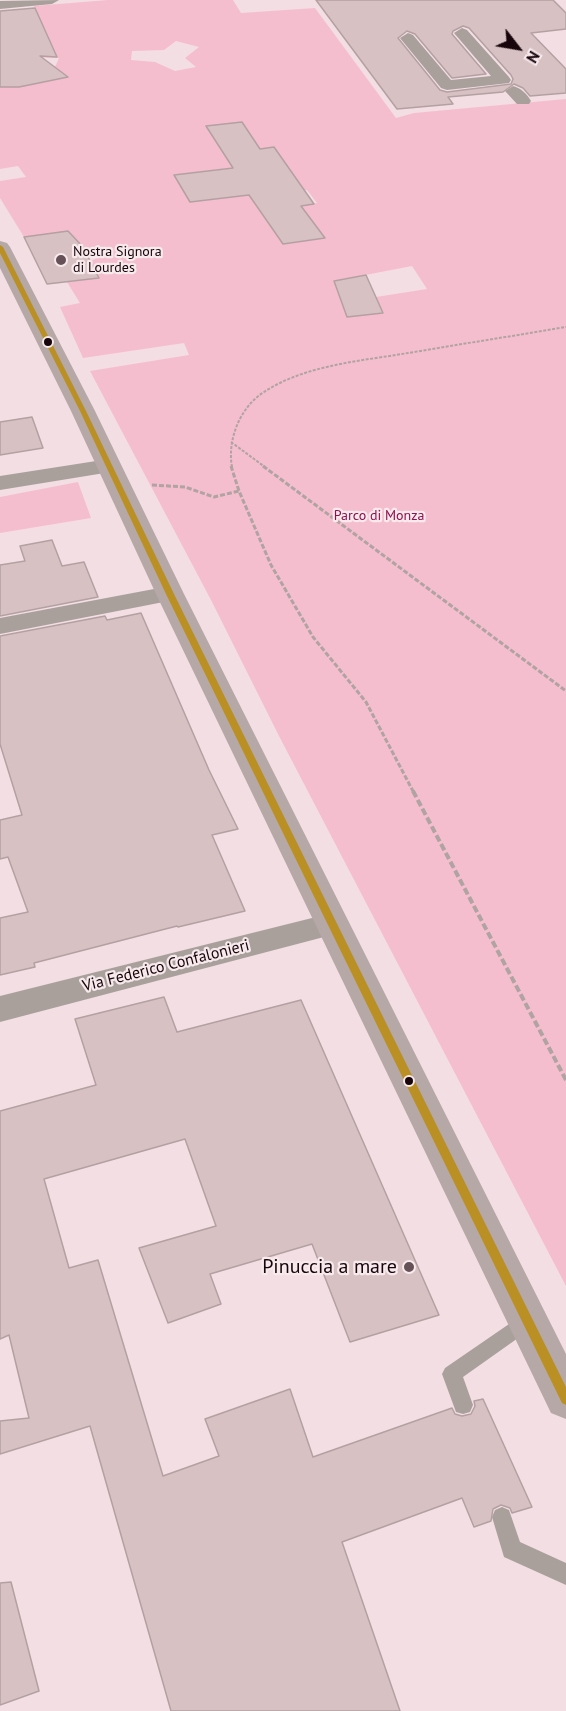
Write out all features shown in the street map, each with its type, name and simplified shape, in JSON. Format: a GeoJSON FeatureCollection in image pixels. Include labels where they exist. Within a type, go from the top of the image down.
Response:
{"type":"FeatureCollection","features":[{"type":"Feature","properties":{"kind":"main road"},"geometry":{"type":"LineString","coordinates":[[0,247],[98,442],[170,594],[566,1399]]}},
{"type":"Feature","properties":{"kind":"street"},"geometry":{"type":"LineString","coordinates":[[0,5],[52,0]]}},
{"type":"Feature","properties":{"kind":"street"},"geometry":{"type":"LineString","coordinates":[[408,38],[447,85],[511,88],[462,33]]}},
{"type":"Feature","properties":{"kind":"street"},"geometry":{"type":"LineString","coordinates":[[0,481],[98,442]]}},
{"type":"Feature","properties":{"kind":"street"},"geometry":{"type":"LineString","coordinates":[[0,481],[115,478]]}},
{"type":"Feature","properties":{"kind":"street"},"geometry":{"type":"LineString","coordinates":[[0,626],[170,594]]}},
{"type":"Feature","properties":{"kind":"street","name":"Via Federico Confalonieri"},"geometry":{"type":"LineString","coordinates":[[0,1009],[332,924]]}},
{"type":"Feature","properties":{"kind":"lane"},"geometry":{"type":"LineString","coordinates":[[463,1405],[452,1374],[528,1320]]}},
{"type":"Feature","properties":{"kind":"lane"},"geometry":{"type":"LineString","coordinates":[[502,1517],[512,1549],[566,1574]]}},
{"type":"Feature","properties":{"kind":"path"},"geometry":{"type":"LineString","coordinates":[[566,327],[348,363],[296,376],[263,392],[246,408],[231,442],[231,465],[239,491],[271,566],[307,627],[366,702],[566,1080]]}},
{"type":"Feature","properties":{"kind":"path"},"geometry":{"type":"LineString","coordinates":[[231,442],[566,692]]}},
{"type":"Feature","properties":{"kind":"path"},"geometry":{"type":"LineString","coordinates":[[115,478],[149,485],[185,488],[214,497],[239,491]]}},
{"type":"Feature","properties":{"kind":"green space","name":"Parco di Monza"},"geometry":{"type":"Polygon","coordinates":[[[108,0],[233,0],[241,13],[315,8],[396,118],[414,113],[566,99],[566,1286],[90,371],[189,355],[184,343],[83,358],[60,307],[80,303],[67,282],[99,278],[90,261],[98,258],[96,252],[87,249],[53,252],[76,241],[68,231],[24,237],[0,198],[0,181],[26,177],[18,166],[0,169],[0,87],[67,77],[55,67],[59,58],[24,57],[38,15],[34,6],[108,0]],[[176,41],[164,50],[132,51],[131,60],[155,62],[175,71],[196,67],[185,58],[199,47],[176,41]],[[242,122],[206,126],[231,165],[274,147],[260,149],[242,122]],[[237,167],[174,175],[190,202],[254,194],[237,167]],[[307,190],[251,197],[283,244],[325,238],[301,206],[317,203],[307,190]],[[412,266],[334,281],[348,317],[383,313],[376,297],[427,289],[412,266]]]}},
{"type":"Feature","properties":{"kind":"green space"},"geometry":{"type":"Polygon","coordinates":[[[78,482],[91,518],[0,533],[0,497],[78,482]]]}},
{"type":"Feature","properties":{"kind":"building"},"geometry":{"type":"Polygon","coordinates":[[[316,0],[553,0],[566,13],[566,29],[531,33],[566,69],[566,93],[530,96],[523,88],[514,84],[503,92],[448,97],[453,104],[397,109],[316,0]],[[463,26],[453,31],[452,34],[486,74],[452,78],[415,34],[407,31],[398,38],[440,90],[447,92],[511,84],[513,79],[511,75],[469,28],[463,26]]]}},
{"type":"Feature","properties":{"kind":"building"},"geometry":{"type":"Polygon","coordinates":[[[35,8],[57,57],[40,56],[68,77],[19,87],[0,87],[0,11],[35,8]]]}},
{"type":"Feature","properties":{"kind":"building"},"geometry":{"type":"Polygon","coordinates":[[[242,122],[260,149],[274,147],[314,204],[301,206],[325,238],[283,244],[249,195],[190,202],[174,175],[233,168],[206,126],[242,122]]]}},
{"type":"Feature","properties":{"kind":"building"},"geometry":{"type":"Polygon","coordinates":[[[68,231],[83,247],[99,278],[47,284],[24,237],[68,231]]]}},
{"type":"Feature","properties":{"kind":"building"},"geometry":{"type":"Polygon","coordinates":[[[366,275],[383,313],[347,317],[334,281],[366,275]]]}},
{"type":"Feature","properties":{"kind":"building"},"geometry":{"type":"Polygon","coordinates":[[[32,417],[43,448],[0,455],[0,422],[32,417]]]}},
{"type":"Feature","properties":{"kind":"building"},"geometry":{"type":"Polygon","coordinates":[[[52,540],[62,566],[84,562],[98,597],[0,616],[0,565],[25,561],[20,546],[52,540]]]}},
{"type":"Feature","properties":{"kind":"building"},"geometry":{"type":"Polygon","coordinates":[[[141,613],[209,770],[238,829],[212,835],[245,911],[34,963],[35,967],[0,975],[0,918],[28,912],[8,857],[0,859],[0,820],[22,815],[0,744],[0,636],[105,616],[107,620],[141,613]]]}},
{"type":"Feature","properties":{"kind":"building"},"geometry":{"type":"Polygon","coordinates":[[[164,997],[177,1032],[301,1000],[439,1315],[350,1342],[312,1244],[210,1274],[221,1304],[168,1323],[139,1248],[216,1226],[185,1139],[44,1179],[69,1268],[98,1260],[163,1476],[219,1456],[205,1419],[290,1389],[313,1457],[452,1408],[455,1414],[462,1416],[471,1414],[475,1406],[474,1401],[483,1399],[532,1507],[512,1513],[510,1508],[501,1505],[493,1509],[491,1521],[474,1527],[462,1498],[342,1542],[400,1711],[171,1711],[90,1426],[0,1454],[0,1421],[29,1418],[9,1335],[0,1339],[0,1111],[96,1085],[75,1019],[164,997]]]}},
{"type":"Feature","properties":{"kind":"building"},"geometry":{"type":"Polygon","coordinates":[[[11,1582],[39,1691],[0,1705],[0,1583],[11,1582]]]}},
{"type":"Feature","properties":{"kind":"transit line"},"geometry":{"type":"LineString","coordinates":[[0,247],[83,411],[170,594],[566,1399]]}},
{"type":"Feature","properties":{"kind":"place","name":"Nostra Signora di Lourdes"},"geometry":{"type":"Point","coordinates":[61,260]}},
{"type":"Feature","properties":{"kind":"place","name":"Pinuccia a mare"},"geometry":{"type":"Point","coordinates":[409,1267]}}]}
